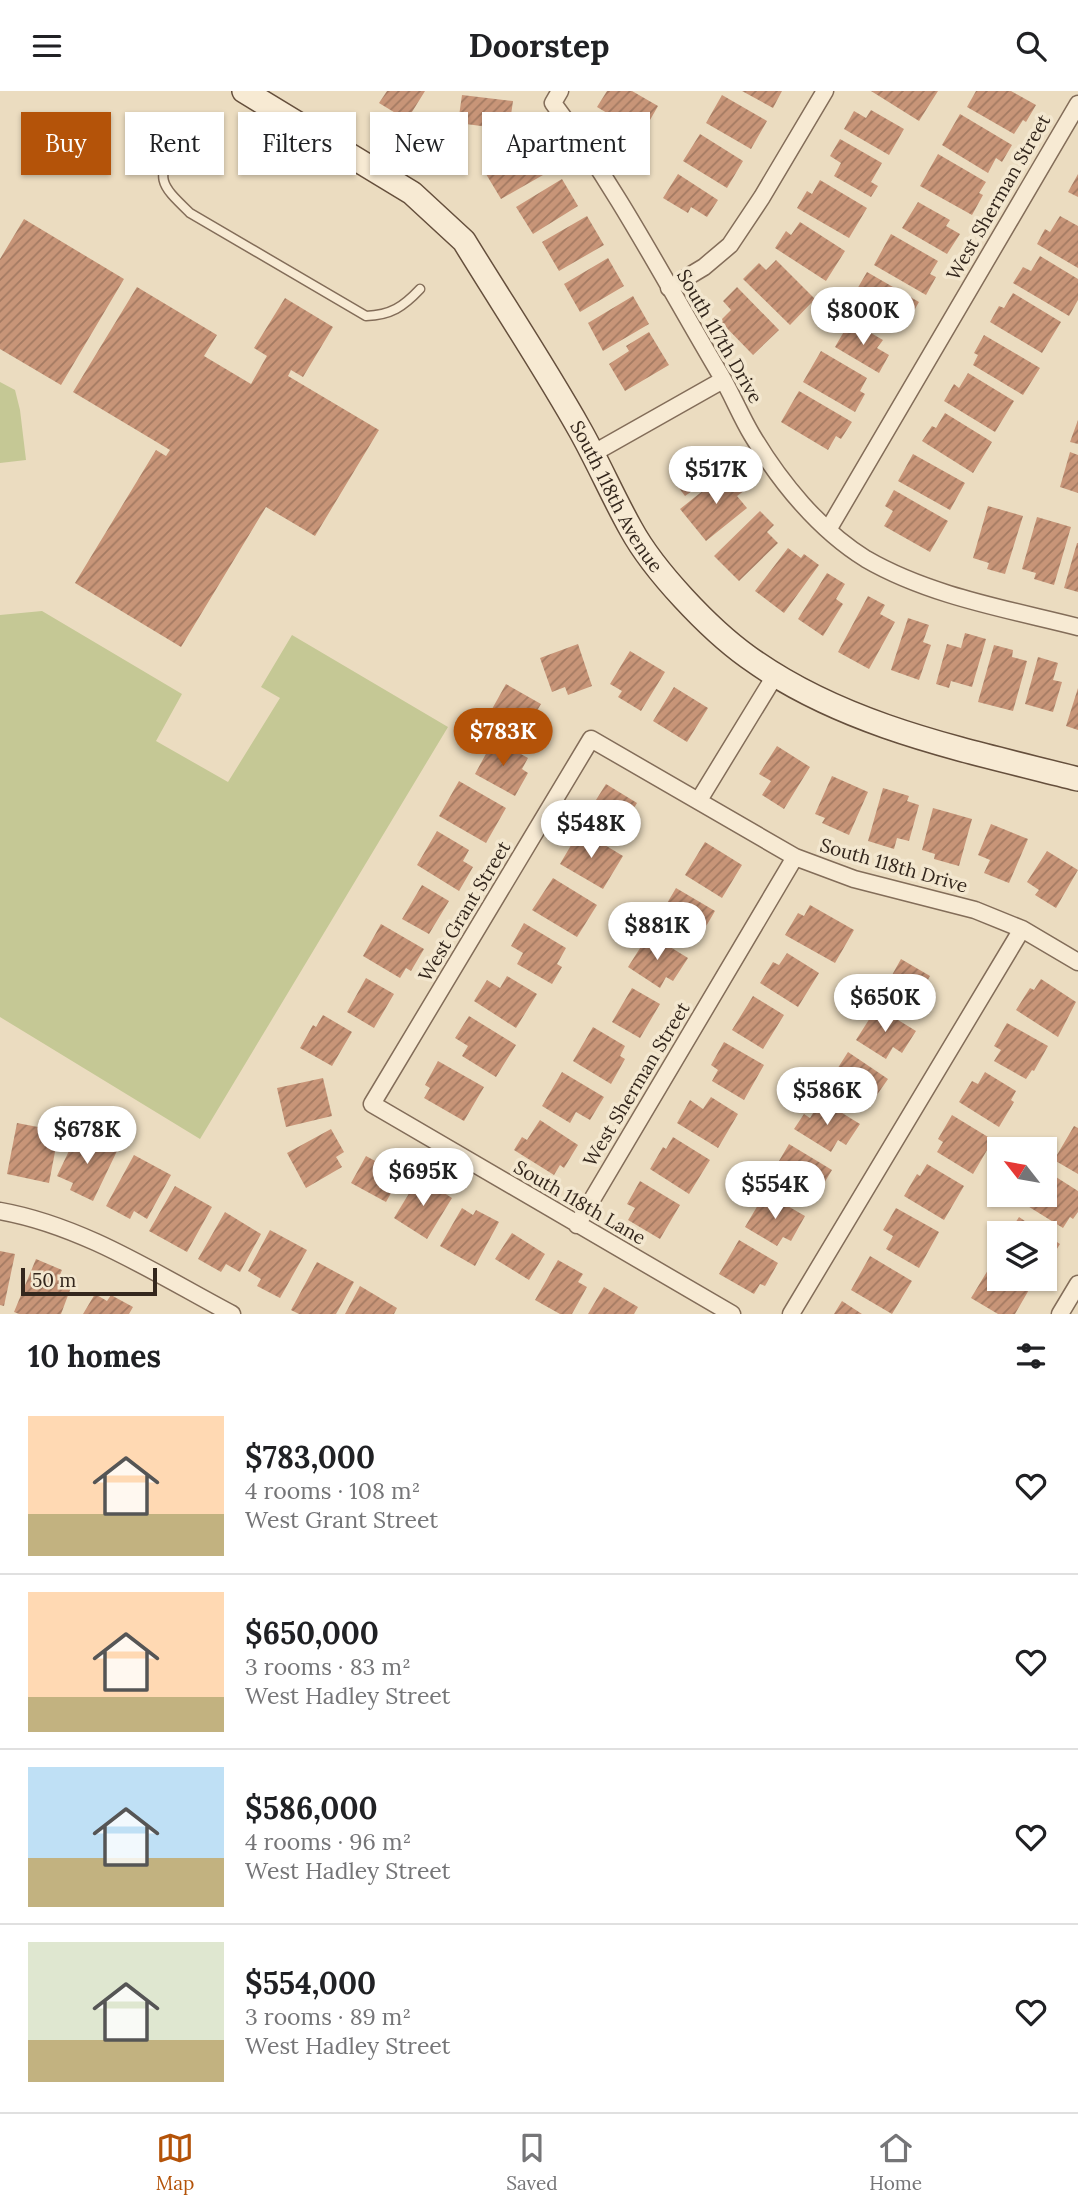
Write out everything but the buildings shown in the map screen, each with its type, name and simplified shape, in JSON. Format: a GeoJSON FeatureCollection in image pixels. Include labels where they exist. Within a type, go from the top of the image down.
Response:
{"type":"FeatureCollection","features":[{"type":"Feature","properties":{"kind":"street","name":"South 118th Avenue"},"geometry":{"type":"LineString","coordinates":[[244,91],[412,193],[464,240],[592,454],[631,530],[654,566],[747,657],[828,703],[871,722],[1078,779]]}},
{"type":"Feature","properties":{"kind":"street"},"geometry":{"type":"LineString","coordinates":[[669,288],[704,267],[730,244],[762,197],[825,91]]}},
{"type":"Feature","properties":{"kind":"street","name":"South 117th Drive"},"geometry":{"type":"LineString","coordinates":[[557,97],[723,380],[751,433],[778,476],[828,530],[866,558],[919,584],[1078,627]]}},
{"type":"Feature","properties":{"kind":"street","name":"West Sherman Street"},"geometry":{"type":"LineString","coordinates":[[828,530],[1078,104]]}},
{"type":"Feature","properties":{"kind":"street"},"geometry":{"type":"LineString","coordinates":[[592,454],[723,380]]}},
{"type":"Feature","properties":{"kind":"street"},"geometry":{"type":"LineString","coordinates":[[699,800],[776,674]]}},
{"type":"Feature","properties":{"kind":"street","name":"South 118th Drive"},"geometry":{"type":"LineString","coordinates":[[591,739],[795,857],[854,879],[975,910],[1022,929],[1078,962]]}},
{"type":"Feature","properties":{"kind":"street","name":"West Grant Street"},"geometry":{"type":"LineString","coordinates":[[372,1104],[591,739]]}},
{"type":"Feature","properties":{"kind":"street","name":"West Sherman Street"},"geometry":{"type":"LineString","coordinates":[[577,1225],[795,857]]}},
{"type":"Feature","properties":{"kind":"street"},"geometry":{"type":"LineString","coordinates":[[791,1314],[1022,929]]}},
{"type":"Feature","properties":{"kind":"street","name":"South 118th Lane"},"geometry":{"type":"LineString","coordinates":[[372,1104],[732,1314]]}},
{"type":"Feature","properties":{"kind":"street"},"geometry":{"type":"LineString","coordinates":[[0,1211],[53,1224],[86,1238],[232,1314]]}},
{"type":"Feature","properties":{"kind":"street"},"geometry":{"type":"LineString","coordinates":[[1060,1314],[1078,1284]]}},
{"type":"Feature","properties":{"kind":"lane"},"geometry":{"type":"LineString","coordinates":[[164,175],[166,189],[190,213],[366,316],[384,316],[408,302],[420,289]]}},
{"type":"Feature","properties":{"kind":"green space"},"geometry":{"type":"Polygon","coordinates":[[[0,382],[15,390],[26,460],[0,463],[0,382]]]}},
{"type":"Feature","properties":{"kind":"green space"},"geometry":{"type":"Polygon","coordinates":[[[42,611],[182,694],[156,741],[228,782],[280,698],[261,687],[292,635],[448,727],[200,1139],[0,1017],[0,615],[42,611]]]}}]}
